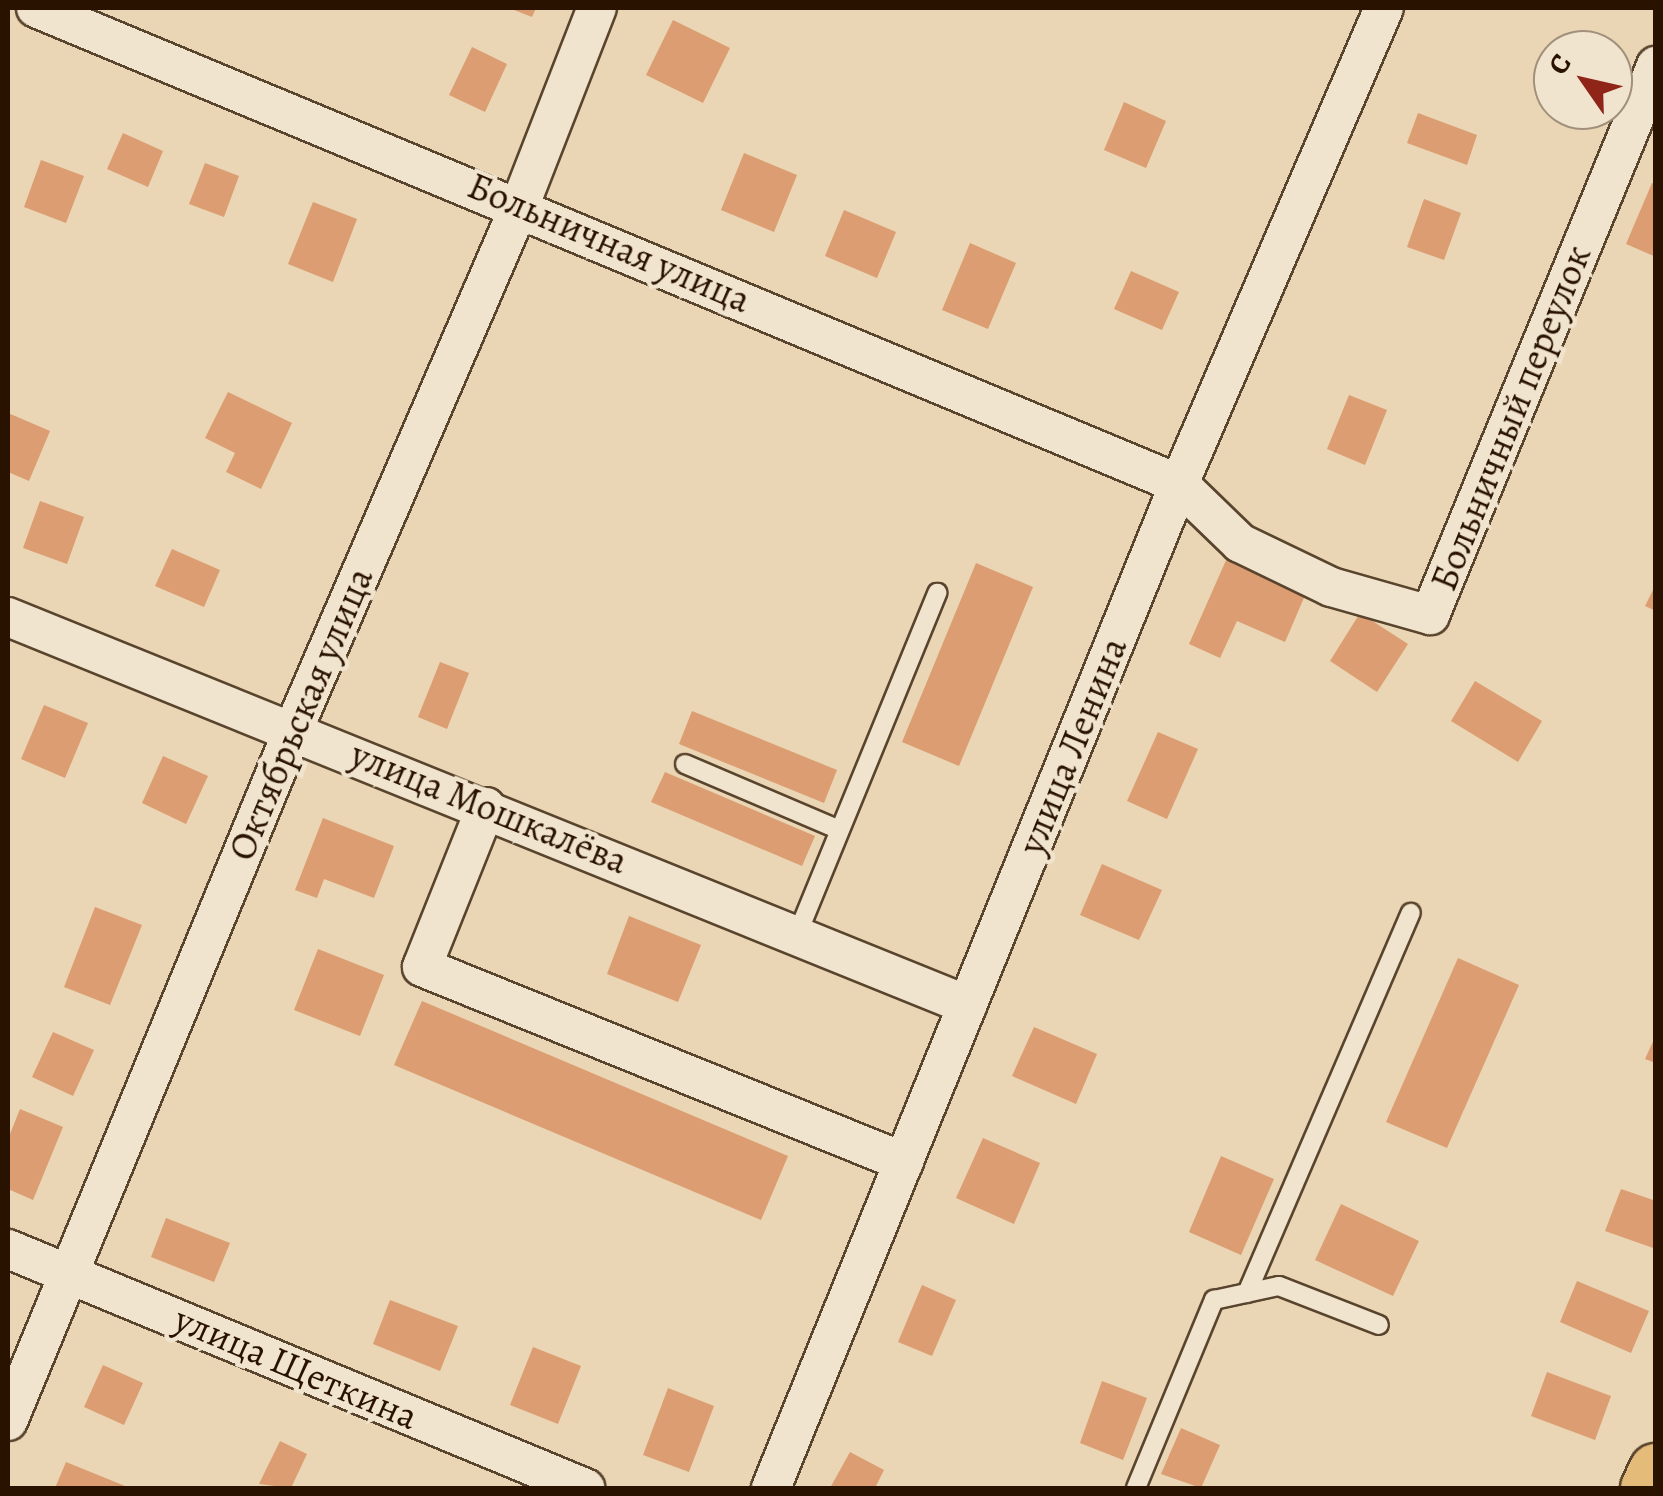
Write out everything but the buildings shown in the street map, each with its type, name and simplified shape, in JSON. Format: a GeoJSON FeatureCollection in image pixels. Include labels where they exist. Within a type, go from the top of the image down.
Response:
{"type":"FeatureCollection","features":[{"type":"Feature","properties":{"kind":"main road"},"geometry":{"type":"LineString","coordinates":[[1648,1488],[1656,1471]]}},
{"type":"Feature","properties":{"kind":"street","name":"Больничная улица"},"geometry":{"type":"LineString","coordinates":[[36,8],[520,204],[1180,484]]}},
{"type":"Feature","properties":{"kind":"street","name":"Октябрьская улица"},"geometry":{"type":"LineString","coordinates":[[8,1421],[294,728],[520,204],[597,8]]}},
{"type":"Feature","properties":{"kind":"street","name":"улица Ленина"},"geometry":{"type":"LineString","coordinates":[[771,1488],[1180,484],[1384,8]]}},
{"type":"Feature","properties":{"kind":"street","name":"Больничный переулок"},"geometry":{"type":"LineString","coordinates":[[1180,484],[1240,543],[1331,587],[1430,615],[1656,66]]}},
{"type":"Feature","properties":{"kind":"street","name":"улица Мошкалёва"},"geometry":{"type":"LineString","coordinates":[[8,617],[294,728],[968,1005]]}},
{"type":"Feature","properties":{"kind":"street"},"geometry":{"type":"LineString","coordinates":[[486,808],[422,967],[904,1162]]}},
{"type":"Feature","properties":{"kind":"street","name":"улица Щеткина"},"geometry":{"type":"LineString","coordinates":[[8,1249],[585,1488]]}},
{"type":"Feature","properties":{"kind":"lane"},"geometry":{"type":"LineString","coordinates":[[797,935],[937,593]]}},
{"type":"Feature","properties":{"kind":"lane"},"geometry":{"type":"LineString","coordinates":[[685,764],[840,830]]}},
{"type":"Feature","properties":{"kind":"lane"},"geometry":{"type":"LineString","coordinates":[[1247,1293],[1411,914]]}},
{"type":"Feature","properties":{"kind":"lane"},"geometry":{"type":"LineString","coordinates":[[1136,1488],[1214,1300],[1280,1286],[1378,1326]]}}]}
